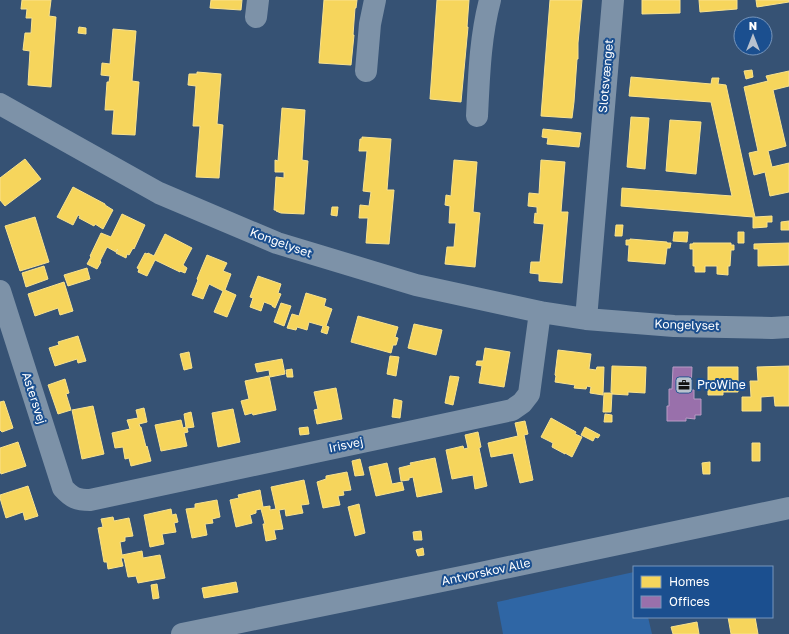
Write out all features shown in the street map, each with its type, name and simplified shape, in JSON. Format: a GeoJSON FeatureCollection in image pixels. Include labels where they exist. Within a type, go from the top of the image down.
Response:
{"type":"FeatureCollection","features":[{"type":"Feature","properties":{"kind":"street"},"geometry":{"type":"LineString","coordinates":[[366,71],[370,24],[375,0]]}},
{"type":"Feature","properties":{"kind":"street"},"geometry":{"type":"LineString","coordinates":[[477,116],[484,28],[490,0]]}},
{"type":"Feature","properties":{"kind":"street","name":"Slotsvænget"},"geometry":{"type":"LineString","coordinates":[[586,319],[613,0]]}},
{"type":"Feature","properties":{"kind":"street","name":"Kongelyset"},"geometry":{"type":"LineString","coordinates":[[0,104],[159,193],[277,243],[416,285],[540,312],[586,319],[674,326],[789,327]]}},
{"type":"Feature","properties":{"kind":"street","name":"Astersvej"},"geometry":{"type":"LineString","coordinates":[[0,292],[63,488],[69,495],[76,499]]}},
{"type":"Feature","properties":{"kind":"street","name":"Irisvej"},"geometry":{"type":"LineString","coordinates":[[76,499],[90,500],[512,410],[522,403],[529,394],[540,312]]}},
{"type":"Feature","properties":{"kind":"street","name":"Antvorskov Alle"},"geometry":{"type":"LineString","coordinates":[[182,634],[789,508]]}},
{"type":"Feature","properties":{"kind":"shaded area"},"geometry":{"type":"Polygon","coordinates":[[[633,572],[633,618],[648,618],[652,634],[503,634],[497,602],[633,572]]]}},
{"type":"Feature","properties":{"kind":"building: Homes"},"geometry":{"type":"Polygon","coordinates":[[[22,0],[51,0],[49,16],[56,17],[51,87],[28,85],[30,51],[23,50],[25,33],[31,33],[32,18],[26,18],[27,9],[21,9],[22,0]]]}},
{"type":"Feature","properties":{"kind":"building: Homes"},"geometry":{"type":"Polygon","coordinates":[[[211,0],[242,0],[241,10],[210,8],[211,0]]]}},
{"type":"Feature","properties":{"kind":"building: Homes"},"geometry":{"type":"Polygon","coordinates":[[[324,0],[357,0],[355,8],[351,65],[319,63],[324,0]]]}},
{"type":"Feature","properties":{"kind":"building: Homes"},"geometry":{"type":"Polygon","coordinates":[[[437,0],[469,0],[461,102],[430,99],[437,0]]]}},
{"type":"Feature","properties":{"kind":"building: Homes"},"geometry":{"type":"Polygon","coordinates":[[[550,0],[582,0],[572,118],[541,116],[550,0]]]}},
{"type":"Feature","properties":{"kind":"building: Homes"},"geometry":{"type":"Polygon","coordinates":[[[642,0],[680,0],[680,13],[642,14],[642,0]]]}},
{"type":"Feature","properties":{"kind":"building: Homes"},"geometry":{"type":"Polygon","coordinates":[[[699,0],[737,0],[737,9],[700,12],[699,0]]]}},
{"type":"Feature","properties":{"kind":"building: Homes"},"geometry":{"type":"Polygon","coordinates":[[[756,0],[789,0],[789,2],[757,7],[756,0]]]}},
{"type":"Feature","properties":{"kind":"building: Homes"},"geometry":{"type":"Polygon","coordinates":[[[79,27],[86,28],[86,34],[78,33],[79,27]]]}},
{"type":"Feature","properties":{"kind":"building: Homes"},"geometry":{"type":"Polygon","coordinates":[[[113,29],[136,31],[132,81],[139,82],[135,135],[112,134],[114,110],[105,110],[107,82],[109,82],[110,76],[101,75],[102,63],[110,64],[113,29]]]}},
{"type":"Feature","properties":{"kind":"building: Homes"},"geometry":{"type":"Polygon","coordinates":[[[752,70],[753,77],[746,79],[744,71],[752,70]]]}},
{"type":"Feature","properties":{"kind":"building: Homes"},"geometry":{"type":"Polygon","coordinates":[[[789,71],[789,86],[773,90],[786,146],[768,151],[772,167],[789,163],[789,192],[770,196],[765,172],[754,175],[749,153],[758,151],[744,87],[768,81],[766,76],[789,71]]]}},
{"type":"Feature","properties":{"kind":"building: Homes"},"geometry":{"type":"Polygon","coordinates":[[[197,72],[221,74],[217,124],[223,125],[219,178],[196,177],[200,126],[193,126],[196,86],[188,85],[189,74],[197,74],[197,72]]]}},
{"type":"Feature","properties":{"kind":"building: Homes"},"geometry":{"type":"Polygon","coordinates":[[[631,77],[711,84],[712,78],[719,78],[718,84],[726,85],[755,217],[772,216],[772,222],[767,222],[767,227],[753,228],[753,217],[621,206],[622,188],[732,196],[711,102],[629,96],[631,77]]]}},
{"type":"Feature","properties":{"kind":"building: Homes"},"geometry":{"type":"Polygon","coordinates":[[[282,108],[305,110],[302,160],[308,161],[304,214],[281,213],[274,210],[276,177],[284,178],[284,172],[275,172],[275,160],[278,161],[282,108]]]}},
{"type":"Feature","properties":{"kind":"building: Homes"},"geometry":{"type":"Polygon","coordinates":[[[631,117],[649,118],[645,169],[627,167],[631,117]]]}},
{"type":"Feature","properties":{"kind":"building: Homes"},"geometry":{"type":"Polygon","coordinates":[[[670,120],[701,122],[696,174],[666,171],[670,120]]]}},
{"type":"Feature","properties":{"kind":"building: Homes"},"geometry":{"type":"Polygon","coordinates":[[[543,129],[581,133],[579,147],[547,144],[548,138],[542,137],[543,129]]]}},
{"type":"Feature","properties":{"kind":"building: Homes"},"geometry":{"type":"Polygon","coordinates":[[[362,137],[391,139],[387,190],[394,190],[389,244],[366,243],[368,218],[359,218],[360,205],[369,206],[371,192],[363,191],[367,151],[359,151],[360,139],[362,139],[362,137]]]}},
{"type":"Feature","properties":{"kind":"building: Homes"},"geometry":{"type":"Polygon","coordinates":[[[25,159],[41,179],[5,206],[0,200],[0,178],[25,159]]]}},
{"type":"Feature","properties":{"kind":"building: Homes"},"geometry":{"type":"Polygon","coordinates":[[[454,160],[477,162],[473,212],[480,213],[475,267],[445,264],[447,247],[454,247],[456,223],[449,223],[450,206],[445,205],[446,195],[451,196],[454,160]]]}},
{"type":"Feature","properties":{"kind":"building: Homes"},"geometry":{"type":"Polygon","coordinates":[[[541,160],[565,162],[561,212],[568,212],[562,283],[539,281],[539,274],[530,273],[531,262],[540,262],[544,224],[534,223],[535,213],[537,214],[537,207],[528,206],[529,193],[539,194],[541,160]]]}},
{"type":"Feature","properties":{"kind":"building: Homes"},"geometry":{"type":"Polygon","coordinates":[[[73,187],[105,204],[113,210],[103,229],[95,224],[94,226],[79,218],[80,216],[78,215],[73,225],[57,217],[73,187]]]}},
{"type":"Feature","properties":{"kind":"building: Homes"},"geometry":{"type":"Polygon","coordinates":[[[332,207],[338,207],[337,216],[331,215],[332,207]]]}},
{"type":"Feature","properties":{"kind":"building: Homes"},"geometry":{"type":"Polygon","coordinates":[[[122,214],[145,225],[134,249],[133,248],[129,255],[127,254],[126,258],[116,253],[118,250],[117,249],[116,252],[107,247],[97,269],[87,264],[101,233],[111,237],[122,214]]]}},
{"type":"Feature","properties":{"kind":"building: Homes"},"geometry":{"type":"Polygon","coordinates":[[[35,217],[49,262],[20,271],[5,226],[35,217]]]}},
{"type":"Feature","properties":{"kind":"building: Homes"},"geometry":{"type":"Polygon","coordinates":[[[789,221],[789,230],[781,230],[781,222],[789,221]]]}},
{"type":"Feature","properties":{"kind":"building: Homes"},"geometry":{"type":"Polygon","coordinates":[[[616,225],[623,225],[622,236],[615,236],[616,225]]]}},
{"type":"Feature","properties":{"kind":"building: Homes"},"geometry":{"type":"Polygon","coordinates":[[[674,232],[688,232],[687,242],[673,241],[674,232]]]}},
{"type":"Feature","properties":{"kind":"building: Homes"},"geometry":{"type":"Polygon","coordinates":[[[738,232],[744,232],[744,243],[738,243],[738,232]]]}},
{"type":"Feature","properties":{"kind":"building: Homes"},"geometry":{"type":"Polygon","coordinates":[[[165,234],[192,248],[183,265],[187,268],[185,273],[155,260],[147,276],[138,272],[139,269],[137,268],[145,253],[154,256],[165,234]]]}},
{"type":"Feature","properties":{"kind":"building: Homes"},"geometry":{"type":"Polygon","coordinates":[[[630,239],[671,243],[670,248],[667,248],[665,264],[628,261],[629,245],[626,245],[626,240],[630,239]]]}},
{"type":"Feature","properties":{"kind":"building: Homes"},"geometry":{"type":"Polygon","coordinates":[[[731,243],[731,245],[734,245],[734,250],[731,250],[728,275],[717,274],[717,266],[705,266],[705,272],[695,272],[695,266],[693,266],[693,249],[690,249],[690,244],[731,243]]]}},
{"type":"Feature","properties":{"kind":"building: Homes"},"geometry":{"type":"Polygon","coordinates":[[[789,243],[789,265],[758,266],[758,249],[754,249],[754,244],[789,243]]]}},
{"type":"Feature","properties":{"kind":"building: Homes"},"geometry":{"type":"Polygon","coordinates":[[[207,255],[227,263],[223,271],[231,274],[225,290],[236,295],[227,317],[214,312],[223,291],[209,284],[203,299],[192,295],[207,255]]]}},
{"type":"Feature","properties":{"kind":"building: Homes"},"geometry":{"type":"Polygon","coordinates":[[[44,266],[48,279],[26,287],[22,273],[44,266]]]}},
{"type":"Feature","properties":{"kind":"building: Homes"},"geometry":{"type":"Polygon","coordinates":[[[87,268],[90,279],[68,286],[64,275],[87,268]]]}},
{"type":"Feature","properties":{"kind":"building: Homes"},"geometry":{"type":"Polygon","coordinates":[[[258,276],[281,284],[278,293],[281,294],[275,308],[264,302],[261,311],[250,307],[253,298],[250,297],[258,276]]]}},
{"type":"Feature","properties":{"kind":"building: Homes"},"geometry":{"type":"Polygon","coordinates":[[[64,282],[73,311],[60,315],[58,308],[35,316],[28,294],[64,282]]]}},
{"type":"Feature","properties":{"kind":"building: Homes"},"geometry":{"type":"Polygon","coordinates":[[[306,293],[326,299],[324,306],[332,309],[326,326],[329,327],[327,334],[321,332],[323,326],[309,322],[307,330],[297,327],[296,330],[287,328],[292,314],[299,316],[306,293]]]}},
{"type":"Feature","properties":{"kind":"building: Homes"},"geometry":{"type":"Polygon","coordinates":[[[281,303],[291,306],[284,326],[274,322],[281,303]]]}},
{"type":"Feature","properties":{"kind":"building: Homes"},"geometry":{"type":"Polygon","coordinates":[[[358,316],[398,327],[395,337],[398,338],[396,345],[393,345],[391,353],[351,342],[358,316]]]}},
{"type":"Feature","properties":{"kind":"building: Homes"},"geometry":{"type":"Polygon","coordinates":[[[414,324],[442,330],[436,355],[408,348],[414,324]]]}},
{"type":"Feature","properties":{"kind":"building: Homes"},"geometry":{"type":"Polygon","coordinates":[[[78,336],[86,361],[78,363],[77,359],[55,366],[49,348],[59,345],[58,342],[78,336]]]}},
{"type":"Feature","properties":{"kind":"building: Homes"},"geometry":{"type":"Polygon","coordinates":[[[485,348],[510,352],[504,387],[479,383],[482,366],[476,365],[477,361],[483,361],[485,348]]]}},
{"type":"Feature","properties":{"kind":"building: Homes"},"geometry":{"type":"Polygon","coordinates":[[[558,350],[591,354],[589,369],[596,370],[597,367],[604,367],[603,395],[590,393],[591,387],[587,386],[586,389],[574,388],[575,385],[555,382],[558,350]]]}},
{"type":"Feature","properties":{"kind":"building: Homes"},"geometry":{"type":"Polygon","coordinates":[[[189,352],[192,368],[184,370],[180,354],[189,352]]]}},
{"type":"Feature","properties":{"kind":"building: Homes"},"geometry":{"type":"Polygon","coordinates":[[[390,356],[399,357],[396,376],[387,374],[390,356]]]}},
{"type":"Feature","properties":{"kind":"building: Homes"},"geometry":{"type":"Polygon","coordinates":[[[282,359],[285,374],[270,377],[269,370],[257,372],[255,364],[282,359]]]}},
{"type":"Feature","properties":{"kind":"building: Homes"},"geometry":{"type":"Polygon","coordinates":[[[612,366],[646,367],[645,393],[628,392],[628,395],[612,394],[612,366]]]}},
{"type":"Feature","properties":{"kind":"building: Homes"},"geometry":{"type":"Polygon","coordinates":[[[789,366],[789,406],[775,406],[774,396],[761,397],[761,411],[742,411],[742,397],[751,397],[750,381],[758,381],[757,367],[789,366]]]}},
{"type":"Feature","properties":{"kind":"building: Homes"},"geometry":{"type":"Polygon","coordinates":[[[708,367],[738,367],[738,392],[723,392],[723,395],[708,395],[708,367]]]}},
{"type":"Feature","properties":{"kind":"building: Homes"},"geometry":{"type":"Polygon","coordinates":[[[292,369],[293,377],[287,377],[286,370],[292,369]]]}},
{"type":"Feature","properties":{"kind":"building: Homes"},"geometry":{"type":"Polygon","coordinates":[[[269,376],[276,410],[253,415],[252,413],[245,415],[241,401],[249,399],[245,381],[269,376]]]}},
{"type":"Feature","properties":{"kind":"building: Homes"},"geometry":{"type":"Polygon","coordinates":[[[450,376],[459,377],[453,405],[445,403],[450,376]]]}},
{"type":"Feature","properties":{"kind":"building: Homes"},"geometry":{"type":"Polygon","coordinates":[[[65,379],[69,393],[66,394],[71,410],[58,414],[48,385],[65,379]]]}},
{"type":"Feature","properties":{"kind":"building: Homes"},"geometry":{"type":"Polygon","coordinates":[[[336,388],[342,419],[317,424],[314,410],[318,409],[314,392],[336,388]]]}},
{"type":"Feature","properties":{"kind":"building: Homes"},"geometry":{"type":"Polygon","coordinates":[[[604,393],[612,393],[611,412],[603,412],[604,393]]]}},
{"type":"Feature","properties":{"kind":"building: Homes"},"geometry":{"type":"Polygon","coordinates":[[[394,399],[402,401],[400,418],[392,417],[394,399]]]}},
{"type":"Feature","properties":{"kind":"building: Homes"},"geometry":{"type":"Polygon","coordinates":[[[4,401],[13,428],[2,432],[0,430],[0,402],[4,401]]]}},
{"type":"Feature","properties":{"kind":"building: Homes"},"geometry":{"type":"Polygon","coordinates":[[[93,406],[104,454],[82,459],[72,410],[93,406]]]}},
{"type":"Feature","properties":{"kind":"building: Homes"},"geometry":{"type":"Polygon","coordinates":[[[144,408],[147,422],[139,424],[151,461],[131,466],[129,458],[125,459],[123,447],[115,448],[112,433],[130,429],[127,420],[138,418],[136,410],[144,408]]]}},
{"type":"Feature","properties":{"kind":"building: Homes"},"geometry":{"type":"Polygon","coordinates":[[[233,409],[240,442],[218,447],[212,413],[233,409]]]}},
{"type":"Feature","properties":{"kind":"building: Homes"},"geometry":{"type":"Polygon","coordinates":[[[191,412],[194,427],[187,428],[188,432],[184,433],[187,446],[161,451],[155,425],[181,420],[183,428],[186,427],[184,414],[191,412]]]}},
{"type":"Feature","properties":{"kind":"building: Homes"},"geometry":{"type":"Polygon","coordinates":[[[605,414],[612,415],[612,422],[604,422],[605,414]]]}},
{"type":"Feature","properties":{"kind":"building: Homes"},"geometry":{"type":"Polygon","coordinates":[[[551,418],[582,437],[572,457],[552,447],[553,443],[541,437],[551,418]]]}},
{"type":"Feature","properties":{"kind":"building: Homes"},"geometry":{"type":"Polygon","coordinates":[[[525,421],[528,434],[524,435],[533,480],[520,483],[513,453],[491,457],[488,443],[518,436],[515,423],[525,421]]]}},
{"type":"Feature","properties":{"kind":"building: Homes"},"geometry":{"type":"Polygon","coordinates":[[[308,427],[309,434],[300,435],[299,428],[308,427]]]}},
{"type":"Feature","properties":{"kind":"building: Homes"},"geometry":{"type":"Polygon","coordinates":[[[585,427],[600,435],[598,438],[595,437],[593,441],[581,435],[585,427]]]}},
{"type":"Feature","properties":{"kind":"building: Homes"},"geometry":{"type":"Polygon","coordinates":[[[478,432],[481,447],[479,448],[487,486],[475,489],[473,475],[452,479],[446,450],[463,446],[464,449],[468,448],[465,435],[478,432]]]}},
{"type":"Feature","properties":{"kind":"building: Homes"},"geometry":{"type":"Polygon","coordinates":[[[18,442],[26,466],[1,474],[0,448],[18,442]]]}},
{"type":"Feature","properties":{"kind":"building: Homes"},"geometry":{"type":"Polygon","coordinates":[[[752,443],[760,443],[760,461],[752,461],[752,443]]]}},
{"type":"Feature","properties":{"kind":"building: Homes"},"geometry":{"type":"Polygon","coordinates":[[[435,458],[442,492],[417,497],[413,477],[409,478],[409,480],[401,481],[399,468],[411,465],[410,463],[435,458]]]}},
{"type":"Feature","properties":{"kind":"building: Homes"},"geometry":{"type":"Polygon","coordinates":[[[360,459],[364,475],[355,476],[352,461],[360,459]]]}},
{"type":"Feature","properties":{"kind":"building: Homes"},"geometry":{"type":"Polygon","coordinates":[[[710,462],[710,474],[703,474],[702,463],[710,462]]]}},
{"type":"Feature","properties":{"kind":"building: Homes"},"geometry":{"type":"Polygon","coordinates":[[[387,463],[392,484],[402,482],[404,490],[376,496],[369,467],[387,463]]]}},
{"type":"Feature","properties":{"kind":"building: Homes"},"geometry":{"type":"Polygon","coordinates":[[[347,472],[351,490],[343,491],[344,495],[338,496],[340,505],[323,508],[317,482],[326,479],[326,476],[347,472]]]}},
{"type":"Feature","properties":{"kind":"building: Homes"},"geometry":{"type":"Polygon","coordinates":[[[304,480],[309,504],[301,505],[303,513],[286,516],[285,509],[279,510],[283,529],[274,530],[276,539],[266,541],[263,524],[265,524],[261,509],[256,510],[256,513],[250,515],[252,523],[236,527],[230,500],[239,498],[238,495],[260,490],[263,507],[270,506],[270,510],[276,509],[271,487],[304,480]]]}},
{"type":"Feature","properties":{"kind":"building: Homes"},"geometry":{"type":"Polygon","coordinates":[[[28,486],[38,516],[25,520],[23,512],[6,518],[0,495],[28,486]]]}},
{"type":"Feature","properties":{"kind":"building: Homes"},"geometry":{"type":"Polygon","coordinates":[[[217,500],[220,517],[212,519],[213,523],[205,524],[207,535],[192,538],[186,509],[195,508],[195,504],[217,500]]]}},
{"type":"Feature","properties":{"kind":"building: Homes"},"geometry":{"type":"Polygon","coordinates":[[[359,504],[365,533],[355,536],[348,507],[359,504]]]}},
{"type":"Feature","properties":{"kind":"building: Homes"},"geometry":{"type":"Polygon","coordinates":[[[171,509],[172,515],[176,514],[178,522],[174,523],[176,532],[162,534],[164,544],[150,547],[144,515],[171,509]]]}},
{"type":"Feature","properties":{"kind":"building: Homes"},"geometry":{"type":"Polygon","coordinates":[[[113,517],[114,521],[129,518],[133,536],[125,537],[125,541],[120,542],[122,555],[142,551],[143,558],[160,555],[165,578],[138,583],[136,576],[128,577],[124,558],[121,558],[123,566],[108,569],[107,562],[104,562],[98,528],[103,527],[101,519],[113,517]]]}},
{"type":"Feature","properties":{"kind":"building: Homes"},"geometry":{"type":"Polygon","coordinates":[[[421,531],[422,540],[414,540],[413,532],[421,531]]]}},
{"type":"Feature","properties":{"kind":"building: Homes"},"geometry":{"type":"Polygon","coordinates":[[[423,548],[424,555],[418,556],[416,550],[423,548]]]}},
{"type":"Feature","properties":{"kind":"building: Homes"},"geometry":{"type":"Polygon","coordinates":[[[236,582],[238,592],[204,598],[202,588],[236,582]]]}},
{"type":"Feature","properties":{"kind":"building: Homes"},"geometry":{"type":"Polygon","coordinates":[[[157,584],[159,598],[153,599],[151,585],[157,584]]]}},
{"type":"Feature","properties":{"kind":"building: Homes"},"geometry":{"type":"Polygon","coordinates":[[[728,618],[755,618],[758,634],[731,634],[728,618]]]}},
{"type":"Feature","properties":{"kind":"building: Homes"},"geometry":{"type":"Polygon","coordinates":[[[697,622],[699,634],[673,634],[671,627],[697,622]]]}},
{"type":"Feature","properties":{"kind":"building: Offices"},"geometry":{"type":"Polygon","coordinates":[[[673,367],[692,367],[691,390],[694,390],[694,399],[701,399],[701,415],[695,415],[695,419],[686,418],[686,421],[667,421],[667,406],[669,406],[669,389],[672,389],[673,367]]]}},
{"type":"Feature","properties":{"kind":"place","name":"ProWine"},"geometry":{"type":"Point","coordinates":[684,385]}}]}
